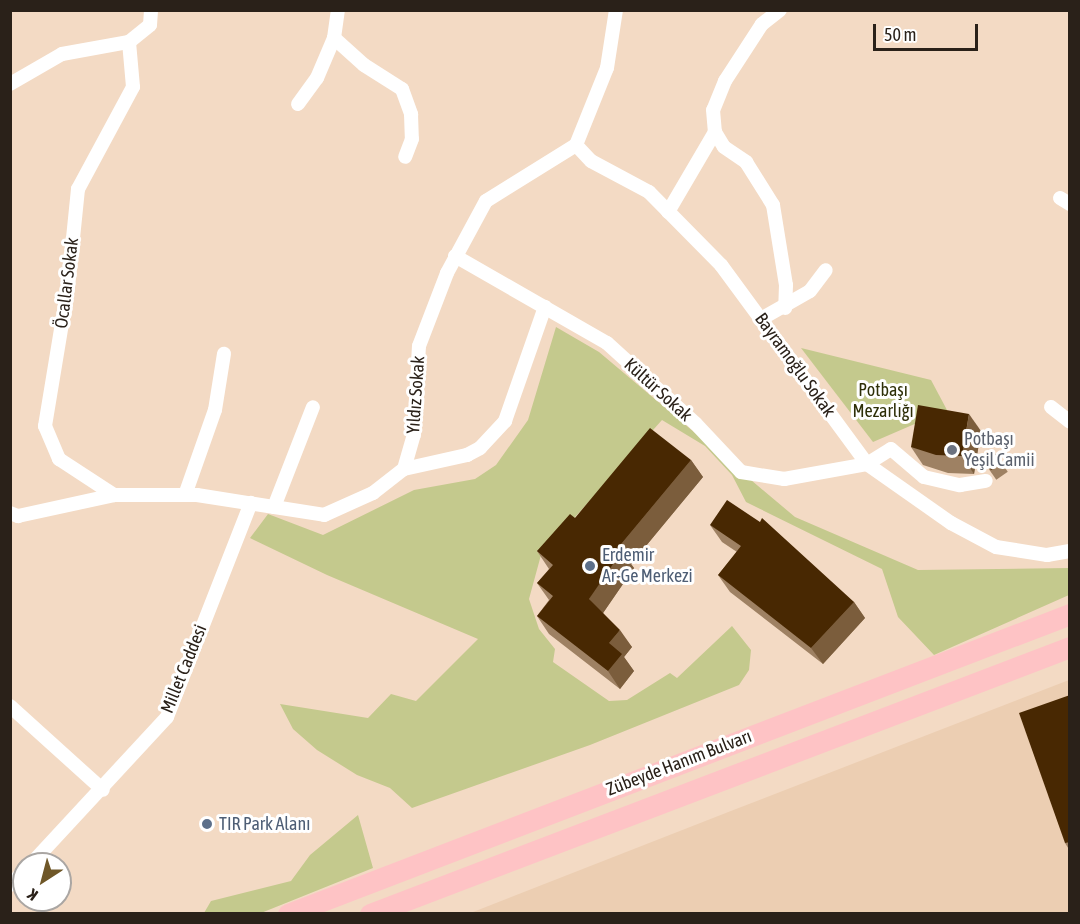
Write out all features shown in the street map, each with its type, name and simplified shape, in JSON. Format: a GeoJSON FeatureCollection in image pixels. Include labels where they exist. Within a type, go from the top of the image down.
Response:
{"type":"FeatureCollection","features":[{"type":"Feature","properties":{"kind":"highway","name":"Zübeyde Hanım Bulvarı"},"geometry":{"type":"LineString","coordinates":[[288,914],[1070,614]]}},
{"type":"Feature","properties":{"kind":"highway","name":"Zübeyde Hanım Bulvarı"},"geometry":{"type":"LineString","coordinates":[[370,914],[1070,647]]}},
{"type":"Feature","properties":{"kind":"street"},"geometry":{"type":"LineString","coordinates":[[10,84],[62,54],[129,42],[150,25],[151,10]]}},
{"type":"Feature","properties":{"kind":"street"},"geometry":{"type":"LineString","coordinates":[[298,104],[317,78],[334,39],[338,10]]}},
{"type":"Feature","properties":{"kind":"street"},"geometry":{"type":"LineString","coordinates":[[576,145],[607,68],[616,10]]}},
{"type":"Feature","properties":{"kind":"street"},"geometry":{"type":"LineString","coordinates":[[780,10],[762,24],[724,81],[713,110],[715,132],[724,147],[746,162],[773,205],[786,285],[784,308]]}},
{"type":"Feature","properties":{"kind":"street"},"geometry":{"type":"LineString","coordinates":[[334,39],[364,65],[402,89],[411,114],[412,139],[405,157]]}},
{"type":"Feature","properties":{"kind":"street","name":"Öcallar Sokak"},"geometry":{"type":"LineString","coordinates":[[114,495],[59,459],[45,426],[68,287],[78,189],[133,87],[129,42]]}},
{"type":"Feature","properties":{"kind":"street"},"geometry":{"type":"LineString","coordinates":[[668,212],[715,132]]}},
{"type":"Feature","properties":{"kind":"street","name":"Bayramoğlu Sokak"},"geometry":{"type":"LineString","coordinates":[[576,145],[591,161],[649,192],[721,265],[867,464],[951,523],[996,547],[1047,555],[1070,550]]}},
{"type":"Feature","properties":{"kind":"street","name":"Yıldız Sokak"},"geometry":{"type":"LineString","coordinates":[[404,469],[414,435],[419,346],[455,256],[486,201],[576,145]]}},
{"type":"Feature","properties":{"kind":"street","name":"Kültür Sokak"},"geometry":{"type":"LineString","coordinates":[[455,256],[607,343],[696,424],[741,472],[784,479],[867,464]]}},
{"type":"Feature","properties":{"kind":"street"},"geometry":{"type":"LineString","coordinates":[[761,319],[784,308],[810,291],[826,270]]}},
{"type":"Feature","properties":{"kind":"street"},"geometry":{"type":"LineString","coordinates":[[10,513],[18,516],[114,495],[185,495],[324,515],[373,493],[404,469],[467,455],[480,448],[505,421],[545,307]]}},
{"type":"Feature","properties":{"kind":"street"},"geometry":{"type":"LineString","coordinates":[[185,495],[215,410],[224,354]]}},
{"type":"Feature","properties":{"kind":"street"},"geometry":{"type":"LineString","coordinates":[[274,507],[314,407]]}},
{"type":"Feature","properties":{"kind":"street"},"geometry":{"type":"LineString","coordinates":[[1051,407],[1070,422]]}},
{"type":"Feature","properties":{"kind":"street"},"geometry":{"type":"LineString","coordinates":[[867,464],[891,448],[924,477],[960,485],[986,481]]}},
{"type":"Feature","properties":{"kind":"street","name":"Millet Caddesi"},"geometry":{"type":"LineString","coordinates":[[43,852],[103,790],[166,717],[251,503]]}},
{"type":"Feature","properties":{"kind":"street"},"geometry":{"type":"LineString","coordinates":[[10,706],[103,790]]}},
{"type":"Feature","properties":{"kind":"shaded area"},"geometry":{"type":"Polygon","coordinates":[[[1069,680],[1069,913],[468,914],[736,809],[1069,680]]]}},
{"type":"Feature","properties":{"kind":"green space"},"geometry":{"type":"Polygon","coordinates":[[[556,327],[599,352],[795,517],[918,570],[1069,568],[1069,595],[934,655],[898,617],[882,569],[746,502],[732,475],[705,446],[662,420],[541,555],[529,599],[539,629],[555,649],[553,662],[609,701],[627,700],[670,673],[677,678],[732,626],[751,650],[749,670],[739,685],[590,745],[412,808],[390,788],[357,775],[317,750],[293,729],[280,704],[368,718],[391,694],[416,701],[478,639],[327,575],[250,538],[268,514],[323,535],[414,490],[475,479],[496,465],[528,420],[556,327]]]}},
{"type":"Feature","properties":{"kind":"green space","name":"Potbaşı Mezarlığı"},"geometry":{"type":"Polygon","coordinates":[[[801,348],[931,380],[947,410],[873,442],[801,348]]]}},
{"type":"Feature","properties":{"kind":"green space"},"geometry":{"type":"Polygon","coordinates":[[[358,815],[373,868],[261,913],[204,913],[211,901],[291,881],[310,855],[358,815]]]}},
{"type":"Feature","properties":{"kind":"building"},"geometry":{"type":"Polygon","coordinates":[[[918,405],[969,414],[962,456],[936,455],[911,447],[918,405]]]}},
{"type":"Feature","properties":{"kind":"building","name":"Erdemir Ar-Ge Merkezi"},"geometry":{"type":"Polygon","coordinates":[[[650,428],[691,460],[617,549],[622,551],[589,599],[620,630],[609,643],[622,654],[608,671],[537,616],[553,596],[537,583],[553,565],[537,551],[570,514],[575,518],[650,428]]]}},
{"type":"Feature","properties":{"kind":"building"},"geometry":{"type":"Polygon","coordinates":[[[994,452],[1001,463],[991,470],[982,459],[994,452]]]}},
{"type":"Feature","properties":{"kind":"building"},"geometry":{"type":"Polygon","coordinates":[[[727,500],[760,522],[762,518],[854,602],[811,648],[718,575],[741,546],[710,525],[727,500]]]}},
{"type":"Feature","properties":{"kind":"building"},"geometry":{"type":"Polygon","coordinates":[[[1070,695],[1070,842],[1065,843],[1019,713],[1070,695]]]}},
{"type":"Feature","properties":{"kind":"place","name":"Potbaşı Yeşil Camii"},"geometry":{"type":"Point","coordinates":[952,450]}},
{"type":"Feature","properties":{"kind":"place","name":"Erdemir Ar-Ge Merkezi"},"geometry":{"type":"Point","coordinates":[590,566]}},
{"type":"Feature","properties":{"kind":"place","name":"TIR Park Alanı"},"geometry":{"type":"Point","coordinates":[207,824]}}]}
